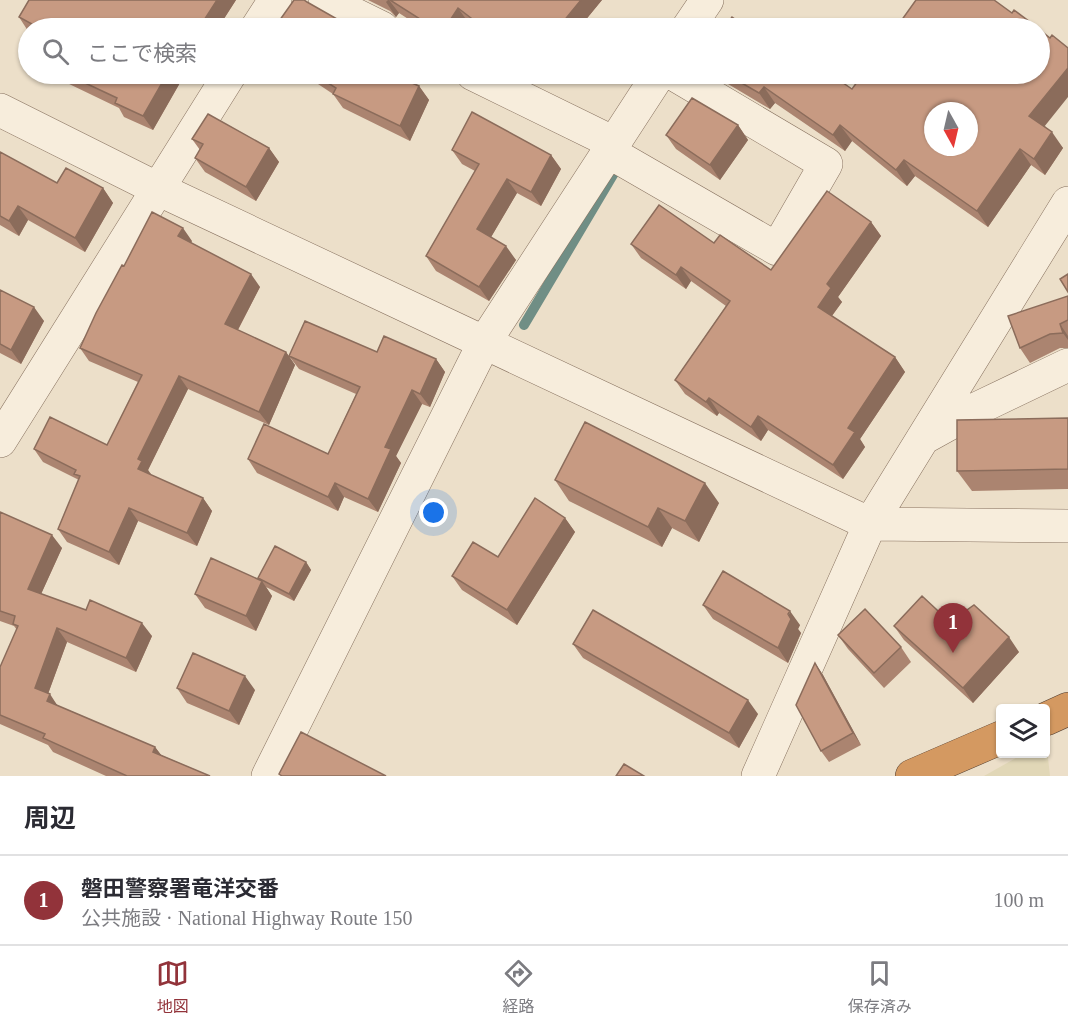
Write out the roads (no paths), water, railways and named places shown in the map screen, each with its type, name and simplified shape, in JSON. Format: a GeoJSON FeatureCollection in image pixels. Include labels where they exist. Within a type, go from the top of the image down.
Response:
{"type":"FeatureCollection","features":[{"type":"Feature","properties":{"kind":"highway"},"geometry":{"type":"LineString","coordinates":[[1050,717],[1068,709]]}},
{"type":"Feature","properties":{"kind":"highway"},"geometry":{"type":"LineString","coordinates":[[912,776],[996,740]]}},
{"type":"Feature","properties":{"kind":"street"},"geometry":{"type":"LineString","coordinates":[[263,18],[275,0]]}},
{"type":"Feature","properties":{"kind":"street"},"geometry":{"type":"LineString","coordinates":[[325,0],[362,18]]}},
{"type":"Feature","properties":{"kind":"street"},"geometry":{"type":"LineString","coordinates":[[695,18],[707,0]]}},
{"type":"Feature","properties":{"kind":"street"},"geometry":{"type":"LineString","coordinates":[[0,441],[224,84]]}},
{"type":"Feature","properties":{"kind":"street"},"geometry":{"type":"LineString","coordinates":[[491,84],[616,153],[777,249],[826,164],[688,84]]}},
{"type":"Feature","properties":{"kind":"street"},"geometry":{"type":"LineString","coordinates":[[268,776],[484,344],[666,84]]}},
{"type":"Feature","properties":{"kind":"street"},"geometry":{"type":"LineString","coordinates":[[0,110],[158,189],[870,524],[1068,526]]}},
{"type":"Feature","properties":{"kind":"street"},"geometry":{"type":"LineString","coordinates":[[758,776],[870,524],[1068,203]]}},
{"type":"Feature","properties":{"kind":"street"},"geometry":{"type":"LineString","coordinates":[[923,438],[972,411],[1068,365]]}},
{"type":"Feature","properties":{"kind":"waterway"},"geometry":{"type":"LineString","coordinates":[[524,325],[620,163]]}},
{"type":"Feature","properties":{"kind":"place","name":"磐田警察署竜洋交番"},"geometry":{"type":"Point","coordinates":[953,653]}}]}
